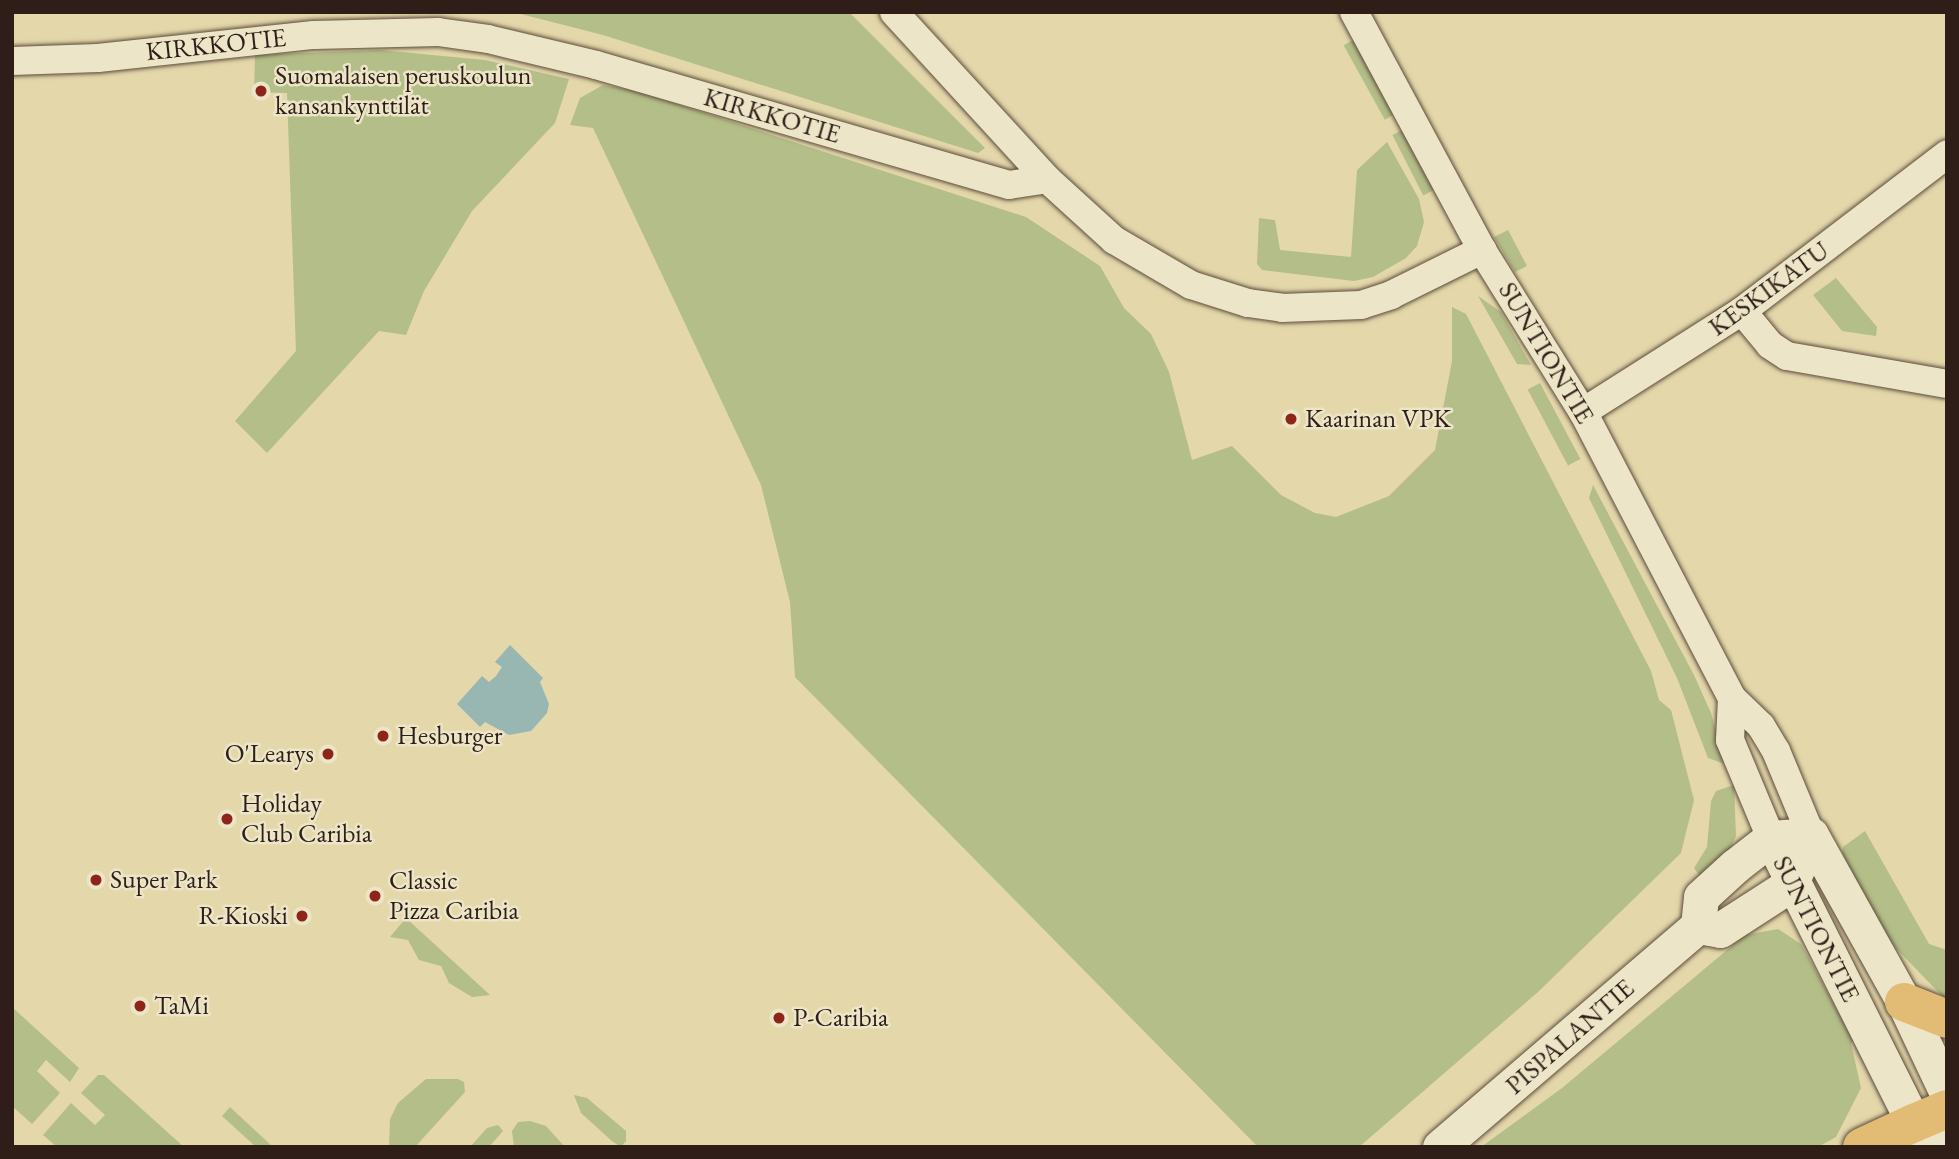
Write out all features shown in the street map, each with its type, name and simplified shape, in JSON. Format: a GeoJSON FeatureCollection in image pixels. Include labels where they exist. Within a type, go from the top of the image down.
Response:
{"type":"FeatureCollection","features":[{"type":"Feature","properties":{"kind":"main road"},"geometry":{"type":"LineString","coordinates":[[1904,1002],[1947,1019]]}},
{"type":"Feature","properties":{"kind":"main road"},"geometry":{"type":"LineString","coordinates":[[1862,1147],[1933,1126]]}},
{"type":"Feature","properties":{"kind":"street"},"geometry":{"type":"LineString","coordinates":[[894,12],[1047,179],[1114,240],[1159,270],[1248,303],[1309,309],[1361,305],[1391,295],[1482,250]]}},
{"type":"Feature","properties":{"kind":"street","name":"SUNTIONTIE"},"geometry":{"type":"LineString","coordinates":[[1354,12],[1482,250],[1583,412],[1732,698],[1761,726],[1776,751],[1811,835],[1904,1002],[1947,1093]]}},
{"type":"Feature","properties":{"kind":"street","name":"KIRKKOTIE"},"geometry":{"type":"LineString","coordinates":[[12,61],[98,58],[326,34],[438,32],[488,39],[596,65],[1009,185],[1047,179]]}},
{"type":"Feature","properties":{"kind":"street","name":"KESKIKATU"},"geometry":{"type":"LineString","coordinates":[[1583,412],[1742,311],[1947,154]]}},
{"type":"Feature","properties":{"kind":"street"},"geometry":{"type":"LineString","coordinates":[[1742,311],[1770,345],[1787,356],[1947,384]]}},
{"type":"Feature","properties":{"kind":"street","name":"SUNTIONTIE"},"geometry":{"type":"LineString","coordinates":[[1732,698],[1730,740],[1791,884],[1933,1126]]}},
{"type":"Feature","properties":{"kind":"street"},"geometry":{"type":"LineString","coordinates":[[1811,835],[1791,884],[1720,930],[1698,926],[1701,897],[1771,838],[1811,835]]}},
{"type":"Feature","properties":{"kind":"street","name":"PISPALANTIE"},"geometry":{"type":"LineString","coordinates":[[1440,1147],[1698,926]]}},
{"type":"Feature","properties":{"kind":"green space"},"geometry":{"type":"Polygon","coordinates":[[[513,12],[849,12],[985,148],[978,153],[603,35],[513,12]]]}},
{"type":"Feature","properties":{"kind":"green space"},"geometry":{"type":"Polygon","coordinates":[[[1355,39],[1396,113],[1385,120],[1344,45],[1355,39]]]}},
{"type":"Feature","properties":{"kind":"green space"},"geometry":{"type":"Polygon","coordinates":[[[380,50],[485,60],[569,79],[555,123],[472,211],[424,291],[406,335],[379,331],[267,453],[235,421],[296,351],[287,93],[254,92],[255,55],[380,50]]]}},
{"type":"Feature","properties":{"kind":"green space"},"geometry":{"type":"Polygon","coordinates":[[[603,85],[636,91],[1026,217],[1100,266],[1124,308],[1151,334],[1169,372],[1192,460],[1232,446],[1281,495],[1315,513],[1336,517],[1389,496],[1435,450],[1452,361],[1452,307],[1466,314],[1651,671],[1659,700],[1671,710],[1694,800],[1681,853],[1538,992],[1359,1147],[1258,1147],[795,677],[790,602],[761,485],[593,128],[570,125],[580,98],[603,85]]]}},
{"type":"Feature","properties":{"kind":"green space"},"geometry":{"type":"Polygon","coordinates":[[[1404,129],[1435,190],[1423,195],[1392,135],[1404,129]]]}},
{"type":"Feature","properties":{"kind":"green space"},"geometry":{"type":"Polygon","coordinates":[[[1387,142],[1419,199],[1424,222],[1417,246],[1406,258],[1373,277],[1354,281],[1262,270],[1257,264],[1259,218],[1275,220],[1280,250],[1351,257],[1357,170],[1387,142]]]}},
{"type":"Feature","properties":{"kind":"green space"},"geometry":{"type":"Polygon","coordinates":[[[1508,230],[1527,266],[1515,272],[1494,237],[1508,230]]]}},
{"type":"Feature","properties":{"kind":"green space"},"geometry":{"type":"Polygon","coordinates":[[[1836,278],[1877,327],[1876,336],[1842,331],[1813,295],[1836,278]]]}},
{"type":"Feature","properties":{"kind":"green space"},"geometry":{"type":"Polygon","coordinates":[[[1478,296],[1501,312],[1531,365],[1517,364],[1478,296]]]}},
{"type":"Feature","properties":{"kind":"green space"},"geometry":{"type":"Polygon","coordinates":[[[1540,383],[1580,459],[1568,466],[1528,390],[1540,383]]]}},
{"type":"Feature","properties":{"kind":"green space"},"geometry":{"type":"Polygon","coordinates":[[[1593,485],[1694,675],[1711,713],[1725,764],[1708,758],[1677,678],[1589,498],[1593,485]]]}},
{"type":"Feature","properties":{"kind":"green space"},"geometry":{"type":"Polygon","coordinates":[[[1734,785],[1736,836],[1727,856],[1704,881],[1694,868],[1707,847],[1711,801],[1716,791],[1734,785]]]}},
{"type":"Feature","properties":{"kind":"green space"},"geometry":{"type":"Polygon","coordinates":[[[1865,831],[1929,944],[1947,950],[1947,1001],[1886,938],[1842,853],[1843,847],[1865,831]]]}},
{"type":"Feature","properties":{"kind":"green space"},"geometry":{"type":"Polygon","coordinates":[[[406,918],[490,995],[472,997],[449,983],[441,966],[419,960],[408,940],[390,937],[406,918]]]}},
{"type":"Feature","properties":{"kind":"green space"},"geometry":{"type":"Polygon","coordinates":[[[1778,929],[1801,944],[1854,1041],[1851,1043],[1861,1088],[1836,1137],[1818,1147],[1481,1147],[1562,1088],[1745,935],[1778,929]]]}},
{"type":"Feature","properties":{"kind":"green space"},"geometry":{"type":"Polygon","coordinates":[[[12,1007],[79,1068],[70,1082],[46,1060],[37,1071],[60,1093],[32,1124],[12,1106],[12,1007]]]}},
{"type":"Feature","properties":{"kind":"green space"},"geometry":{"type":"Polygon","coordinates":[[[98,1075],[104,1075],[184,1147],[57,1147],[43,1135],[71,1103],[95,1125],[105,1115],[81,1093],[98,1075]]]}},
{"type":"Feature","properties":{"kind":"green space"},"geometry":{"type":"Polygon","coordinates":[[[426,1079],[458,1079],[464,1082],[465,1092],[415,1147],[389,1147],[390,1119],[398,1103],[426,1079]]]}},
{"type":"Feature","properties":{"kind":"green space"},"geometry":{"type":"Polygon","coordinates":[[[574,1095],[587,1098],[626,1131],[626,1141],[621,1147],[581,1113],[574,1095]]]}},
{"type":"Feature","properties":{"kind":"green space"},"geometry":{"type":"Polygon","coordinates":[[[230,1107],[273,1147],[256,1147],[222,1116],[230,1107]]]}},
{"type":"Feature","properties":{"kind":"green space"},"geometry":{"type":"Polygon","coordinates":[[[530,1121],[546,1126],[565,1147],[514,1147],[512,1131],[518,1122],[530,1121]]]}},
{"type":"Feature","properties":{"kind":"green space"},"geometry":{"type":"Polygon","coordinates":[[[498,1125],[503,1131],[489,1147],[470,1147],[487,1128],[498,1125]]]}},
{"type":"Feature","properties":{"kind":"water"},"geometry":{"type":"Polygon","coordinates":[[[510,645],[543,678],[540,682],[549,704],[547,713],[531,731],[509,735],[485,722],[480,727],[457,704],[482,676],[489,682],[496,676],[502,667],[495,662],[510,645]]]}},
{"type":"Feature","properties":{"kind":"place","name":"Suomalaisen peruskoulun kansankynttilät"},"geometry":{"type":"Point","coordinates":[261,91]}},
{"type":"Feature","properties":{"kind":"place","name":"Kaarinan VPK"},"geometry":{"type":"Point","coordinates":[1291,419]}},
{"type":"Feature","properties":{"kind":"place","name":"Hesburger"},"geometry":{"type":"Point","coordinates":[383,736]}},
{"type":"Feature","properties":{"kind":"place","name":"O'Learys"},"geometry":{"type":"Point","coordinates":[328,754]}},
{"type":"Feature","properties":{"kind":"place","name":"Holiday Club Caribia"},"geometry":{"type":"Point","coordinates":[227,819]}},
{"type":"Feature","properties":{"kind":"place","name":"Super Park"},"geometry":{"type":"Point","coordinates":[96,880]}},
{"type":"Feature","properties":{"kind":"place","name":"Classic Pizza Caribia"},"geometry":{"type":"Point","coordinates":[375,896]}},
{"type":"Feature","properties":{"kind":"place","name":"R-Kioski"},"geometry":{"type":"Point","coordinates":[302,916]}},
{"type":"Feature","properties":{"kind":"place","name":"TaMi"},"geometry":{"type":"Point","coordinates":[140,1006]}},
{"type":"Feature","properties":{"kind":"place","name":"P-Caribia"},"geometry":{"type":"Point","coordinates":[779,1018]}}]}
